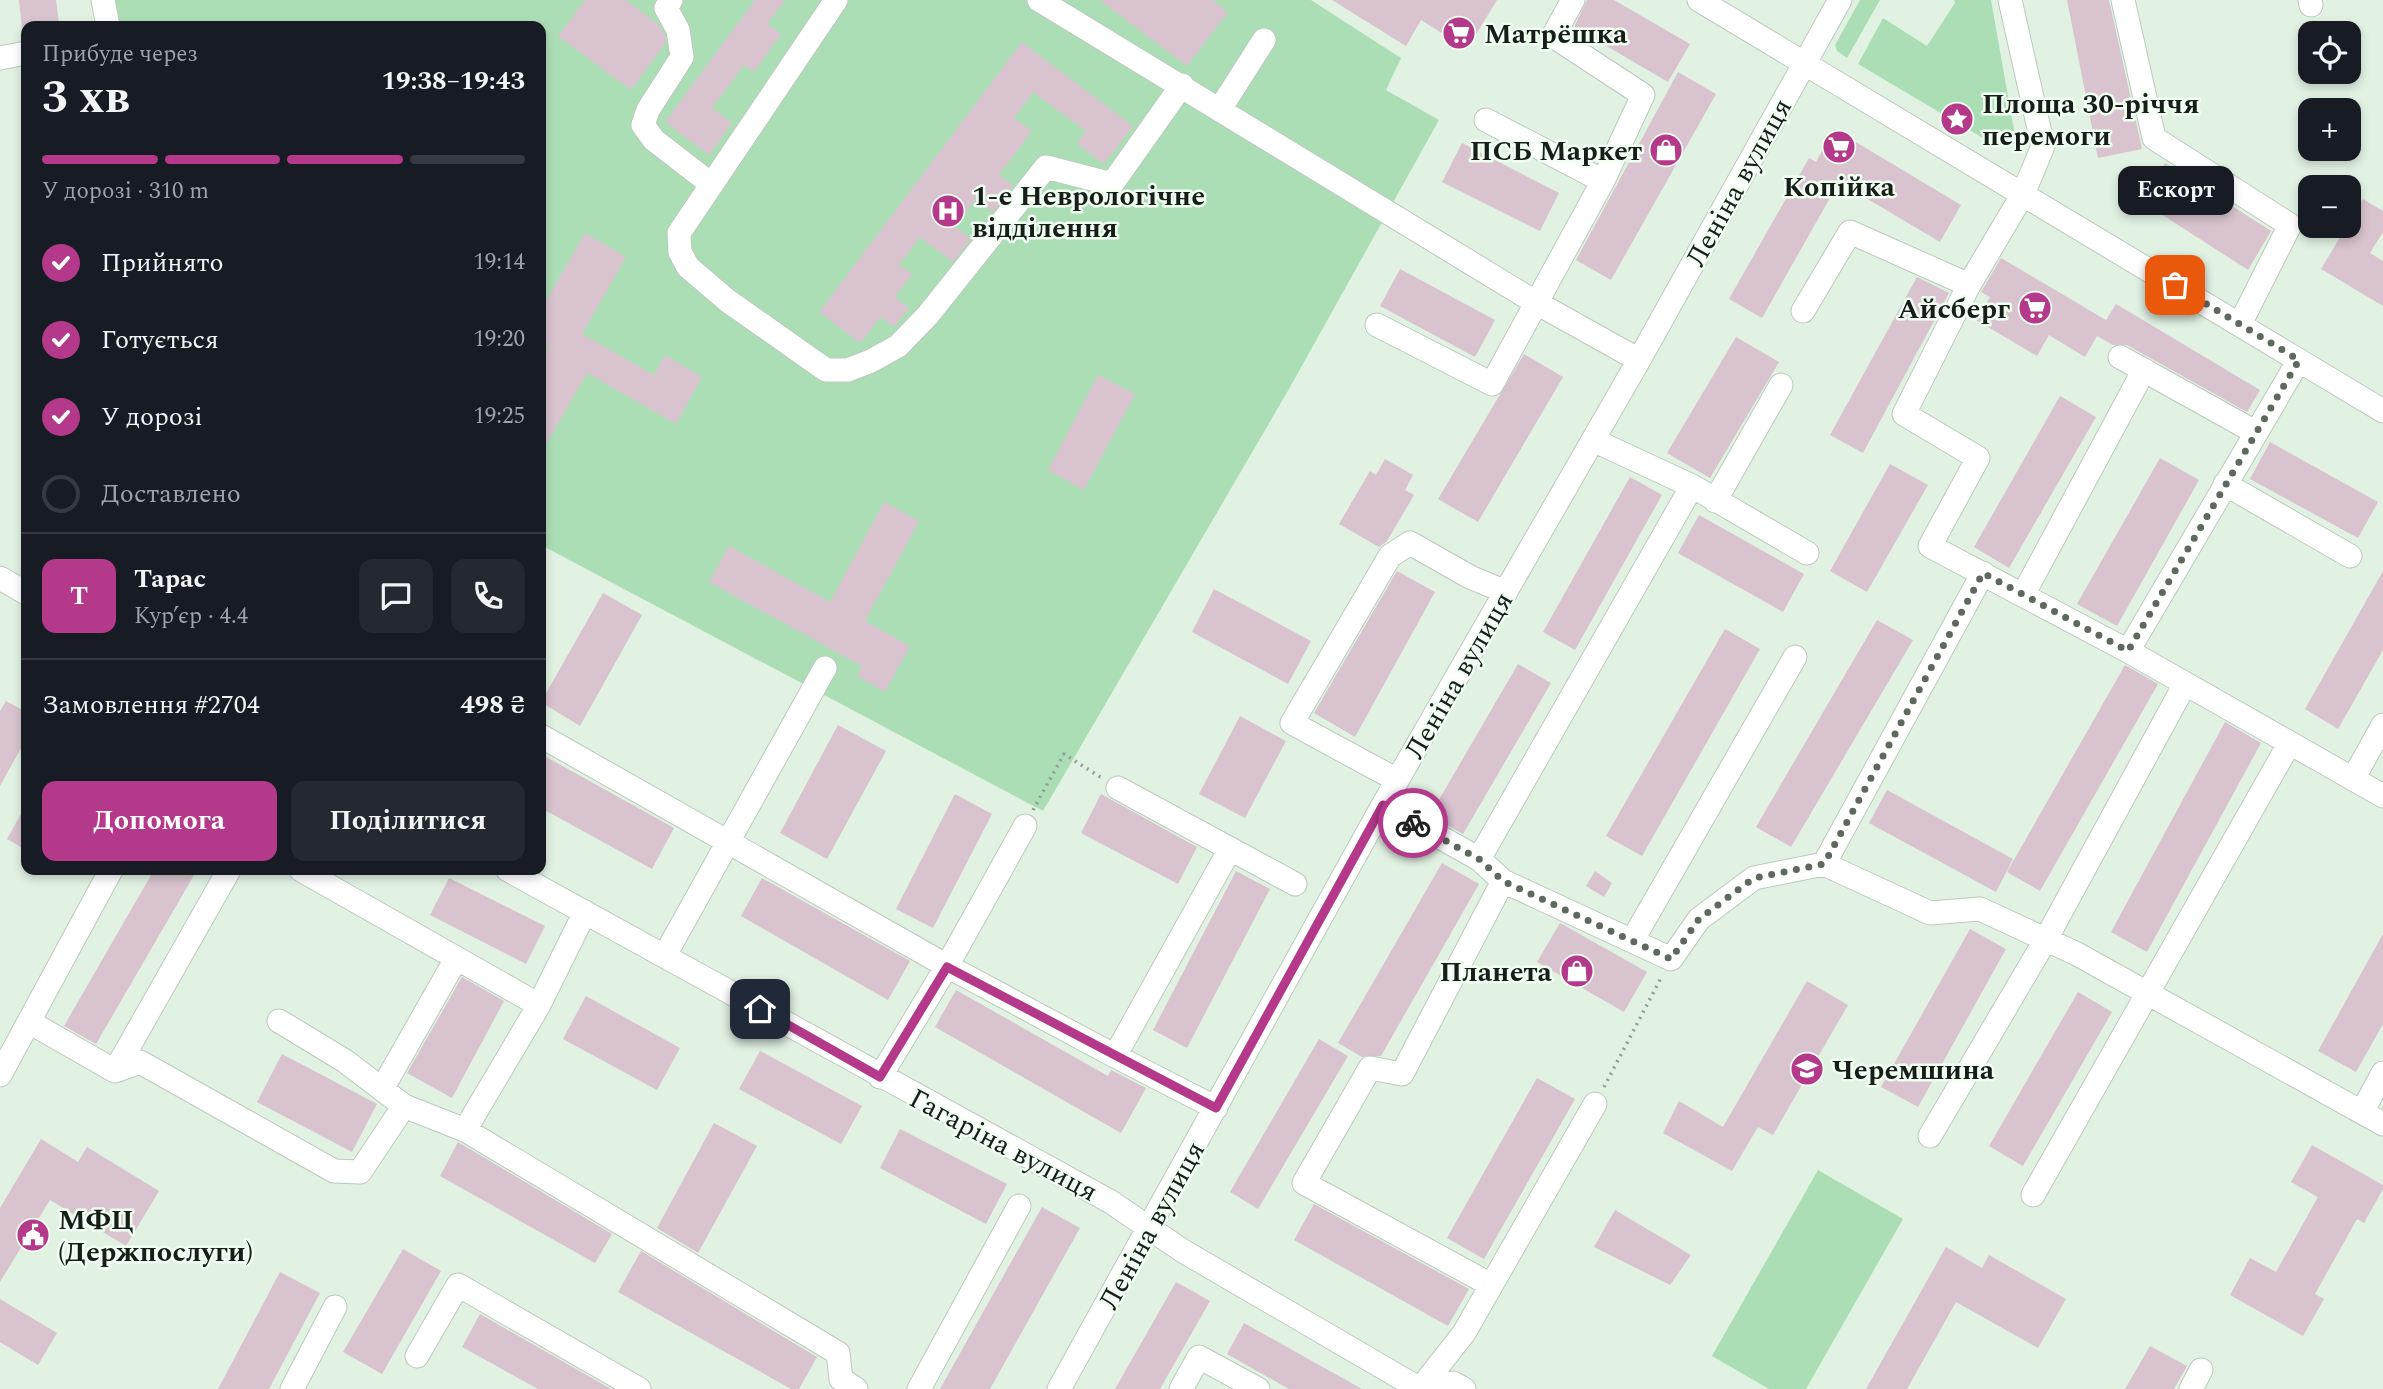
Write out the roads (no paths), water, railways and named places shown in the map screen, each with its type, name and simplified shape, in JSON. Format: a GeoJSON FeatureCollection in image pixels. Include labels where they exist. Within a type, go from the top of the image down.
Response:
{"type":"FeatureCollection","features":[{"type":"Feature","properties":{"kind":"street"},"geometry":{"type":"LineString","coordinates":[[103,0],[107,21]]}},
{"type":"Feature","properties":{"kind":"street"},"geometry":{"type":"LineString","coordinates":[[671,0],[666,8],[678,30],[682,57],[648,110],[643,125],[654,140],[711,184]]}},
{"type":"Feature","properties":{"kind":"street"},"geometry":{"type":"LineString","coordinates":[[836,0],[679,233],[680,252],[688,267],[728,301],[826,370],[848,370],[898,346],[928,315],[1046,167],[1112,184],[1181,85]]}},
{"type":"Feature","properties":{"kind":"street"},"geometry":{"type":"LineString","coordinates":[[1039,0],[1535,302],[1639,360]]}},
{"type":"Feature","properties":{"kind":"street"},"geometry":{"type":"LineString","coordinates":[[1377,325],[1492,384],[1602,181],[1643,95],[1553,36],[1573,0]]}},
{"type":"Feature","properties":{"kind":"street"},"geometry":{"type":"LineString","coordinates":[[1699,0],[2383,411]]}},
{"type":"Feature","properties":{"kind":"street","name":"Леніна вулиця"},"geometry":{"type":"LineString","coordinates":[[1059,1389],[1397,780],[1639,360],[1840,0]]}},
{"type":"Feature","properties":{"kind":"street"},"geometry":{"type":"LineString","coordinates":[[2010,0],[2043,146],[2023,194],[1969,285],[1904,414],[1978,458],[1930,546],[2128,651],[2383,796]]}},
{"type":"Feature","properties":{"kind":"street"},"geometry":{"type":"LineString","coordinates":[[2123,0],[2154,138],[2290,225],[2240,324]]}},
{"type":"Feature","properties":{"kind":"street"},"geometry":{"type":"LineString","coordinates":[[1220,109],[1264,40]]}},
{"type":"Feature","properties":{"kind":"street"},"geometry":{"type":"LineString","coordinates":[[0,58],[21,54]]}},
{"type":"Feature","properties":{"kind":"street"},"geometry":{"type":"LineString","coordinates":[[1486,120],[1602,181]]}},
{"type":"Feature","properties":{"kind":"street"},"geometry":{"type":"LineString","coordinates":[[1803,312],[1850,232],[1969,285]]}},
{"type":"Feature","properties":{"kind":"street"},"geometry":{"type":"LineString","coordinates":[[2120,357],[2255,432]]}},
{"type":"Feature","properties":{"kind":"street"},"geometry":{"type":"LineString","coordinates":[[2128,651],[2299,360]]}},
{"type":"Feature","properties":{"kind":"street"},"geometry":{"type":"LineString","coordinates":[[2023,595],[2144,370]]}},
{"type":"Feature","properties":{"kind":"street"},"geometry":{"type":"LineString","coordinates":[[1715,501],[1781,385]]}},
{"type":"Feature","properties":{"kind":"street"},"geometry":{"type":"LineString","coordinates":[[1593,440],[1692,486],[1807,553]]}},
{"type":"Feature","properties":{"kind":"street"},"geometry":{"type":"LineString","coordinates":[[2225,484],[2350,556]]}},
{"type":"Feature","properties":{"kind":"street"},"geometry":{"type":"LineString","coordinates":[[1479,859],[1692,486]]}},
{"type":"Feature","properties":{"kind":"street"},"geometry":{"type":"LineString","coordinates":[[1397,780],[1292,723],[1390,556],[1410,543],[1470,577],[1506,592]]}},
{"type":"Feature","properties":{"kind":"street"},"geometry":{"type":"LineString","coordinates":[[1824,864],[1983,573]]}},
{"type":"Feature","properties":{"kind":"street"},"geometry":{"type":"LineString","coordinates":[[0,578],[21,590]]}},
{"type":"Feature","properties":{"kind":"street"},"geometry":{"type":"LineString","coordinates":[[1632,941],[1795,657]]}},
{"type":"Feature","properties":{"kind":"street"},"geometry":{"type":"LineString","coordinates":[[665,955],[825,668]]}},
{"type":"Feature","properties":{"kind":"street"},"geometry":{"type":"LineString","coordinates":[[1930,1136],[2046,939],[2185,684]]}},
{"type":"Feature","properties":{"kind":"street"},"geometry":{"type":"LineString","coordinates":[[2353,779],[2383,725]]}},
{"type":"Feature","properties":{"kind":"street"},"geometry":{"type":"LineString","coordinates":[[546,739],[947,967],[1216,1108]]}},
{"type":"Feature","properties":{"kind":"street"},"geometry":{"type":"LineString","coordinates":[[2033,1195],[2289,744]]}},
{"type":"Feature","properties":{"kind":"street"},"geometry":{"type":"LineString","coordinates":[[1118,788],[1295,884]]}},
{"type":"Feature","properties":{"kind":"street"},"geometry":{"type":"LineString","coordinates":[[1383,805],[1479,859],[1503,881],[1671,959],[1699,919],[1754,878],[1824,864],[1930,913],[1980,909],[2046,939],[2146,992],[2383,1124]]}},
{"type":"Feature","properties":{"kind":"street"},"geometry":{"type":"LineString","coordinates":[[880,1077],[947,967],[1024,826]]}},
{"type":"Feature","properties":{"kind":"street"},"geometry":{"type":"LineString","coordinates":[[1115,1056],[1230,849]]}},
{"type":"Feature","properties":{"kind":"street"},"geometry":{"type":"LineString","coordinates":[[0,1075],[108,875]]}},
{"type":"Feature","properties":{"kind":"street"},"geometry":{"type":"LineString","coordinates":[[115,1071],[226,875]]}},
{"type":"Feature","properties":{"kind":"street"},"geometry":{"type":"LineString","coordinates":[[310,875],[539,1005]]}},
{"type":"Feature","properties":{"kind":"street","name":"Гагаріна вулиця"},"geometry":{"type":"LineString","coordinates":[[517,875],[1111,1202],[1183,1251],[1420,1389]]}},
{"type":"Feature","properties":{"kind":"street"},"geometry":{"type":"LineString","coordinates":[[1491,1285],[1304,1183],[1370,1068],[1402,1074],[1503,881]]}},
{"type":"Feature","properties":{"kind":"street"},"geometry":{"type":"LineString","coordinates":[[465,1130],[539,1005],[585,912]]}},
{"type":"Feature","properties":{"kind":"street"},"geometry":{"type":"LineString","coordinates":[[382,1089],[456,959]]}},
{"type":"Feature","properties":{"kind":"street"},"geometry":{"type":"LineString","coordinates":[[279,1021],[345,1061],[404,1106],[465,1130],[838,1353],[841,1379],[856,1389]]}},
{"type":"Feature","properties":{"kind":"street"},"geometry":{"type":"LineString","coordinates":[[30,1023],[115,1071],[140,1062],[334,1171],[360,1172],[404,1106]]}},
{"type":"Feature","properties":{"kind":"street"},"geometry":{"type":"LineString","coordinates":[[2362,1112],[2383,1073]]}},
{"type":"Feature","properties":{"kind":"street"},"geometry":{"type":"LineString","coordinates":[[1420,1389],[1464,1333],[1595,1104]]}},
{"type":"Feature","properties":{"kind":"street"},"geometry":{"type":"LineString","coordinates":[[919,1389],[1019,1206]]}},
{"type":"Feature","properties":{"kind":"street"},"geometry":{"type":"LineString","coordinates":[[417,1356],[458,1285],[639,1389]]}},
{"type":"Feature","properties":{"kind":"street"},"geometry":{"type":"LineString","coordinates":[[292,1389],[335,1307]]}},
{"type":"Feature","properties":{"kind":"street"},"geometry":{"type":"LineString","coordinates":[[1181,1389],[1199,1357],[1258,1389]]}},
{"type":"Feature","properties":{"kind":"street"},"geometry":{"type":"LineString","coordinates":[[1420,1389],[1452,1383],[1464,1389]]}},
{"type":"Feature","properties":{"kind":"place","name":"Матрёшка"},"geometry":{"type":"Point","coordinates":[1459,33]}},
{"type":"Feature","properties":{"kind":"place","name":"Площа 30-річчя перемоги"},"geometry":{"type":"Point","coordinates":[1957,119]}},
{"type":"Feature","properties":{"kind":"place","name":"Копійка"},"geometry":{"type":"Point","coordinates":[1839,147]}},
{"type":"Feature","properties":{"kind":"place","name":"ПСБ Маркет"},"geometry":{"type":"Point","coordinates":[1666,150]}},
{"type":"Feature","properties":{"kind":"place","name":"1-е Неврологічне відділення"},"geometry":{"type":"Point","coordinates":[948,211]}},
{"type":"Feature","properties":{"kind":"place","name":"Ескорт"},"geometry":{"type":"Point","coordinates":[2175,285]}},
{"type":"Feature","properties":{"kind":"place","name":"Айсберг"},"geometry":{"type":"Point","coordinates":[2035,308]}},
{"type":"Feature","properties":{"kind":"place","name":"Планета"},"geometry":{"type":"Point","coordinates":[1577,971]}},
{"type":"Feature","properties":{"kind":"place","name":"Черемшина"},"geometry":{"type":"Point","coordinates":[1807,1069]}},
{"type":"Feature","properties":{"kind":"place","name":"МФЦ (Держпослуги)"},"geometry":{"type":"Point","coordinates":[33,1235]}}]}
